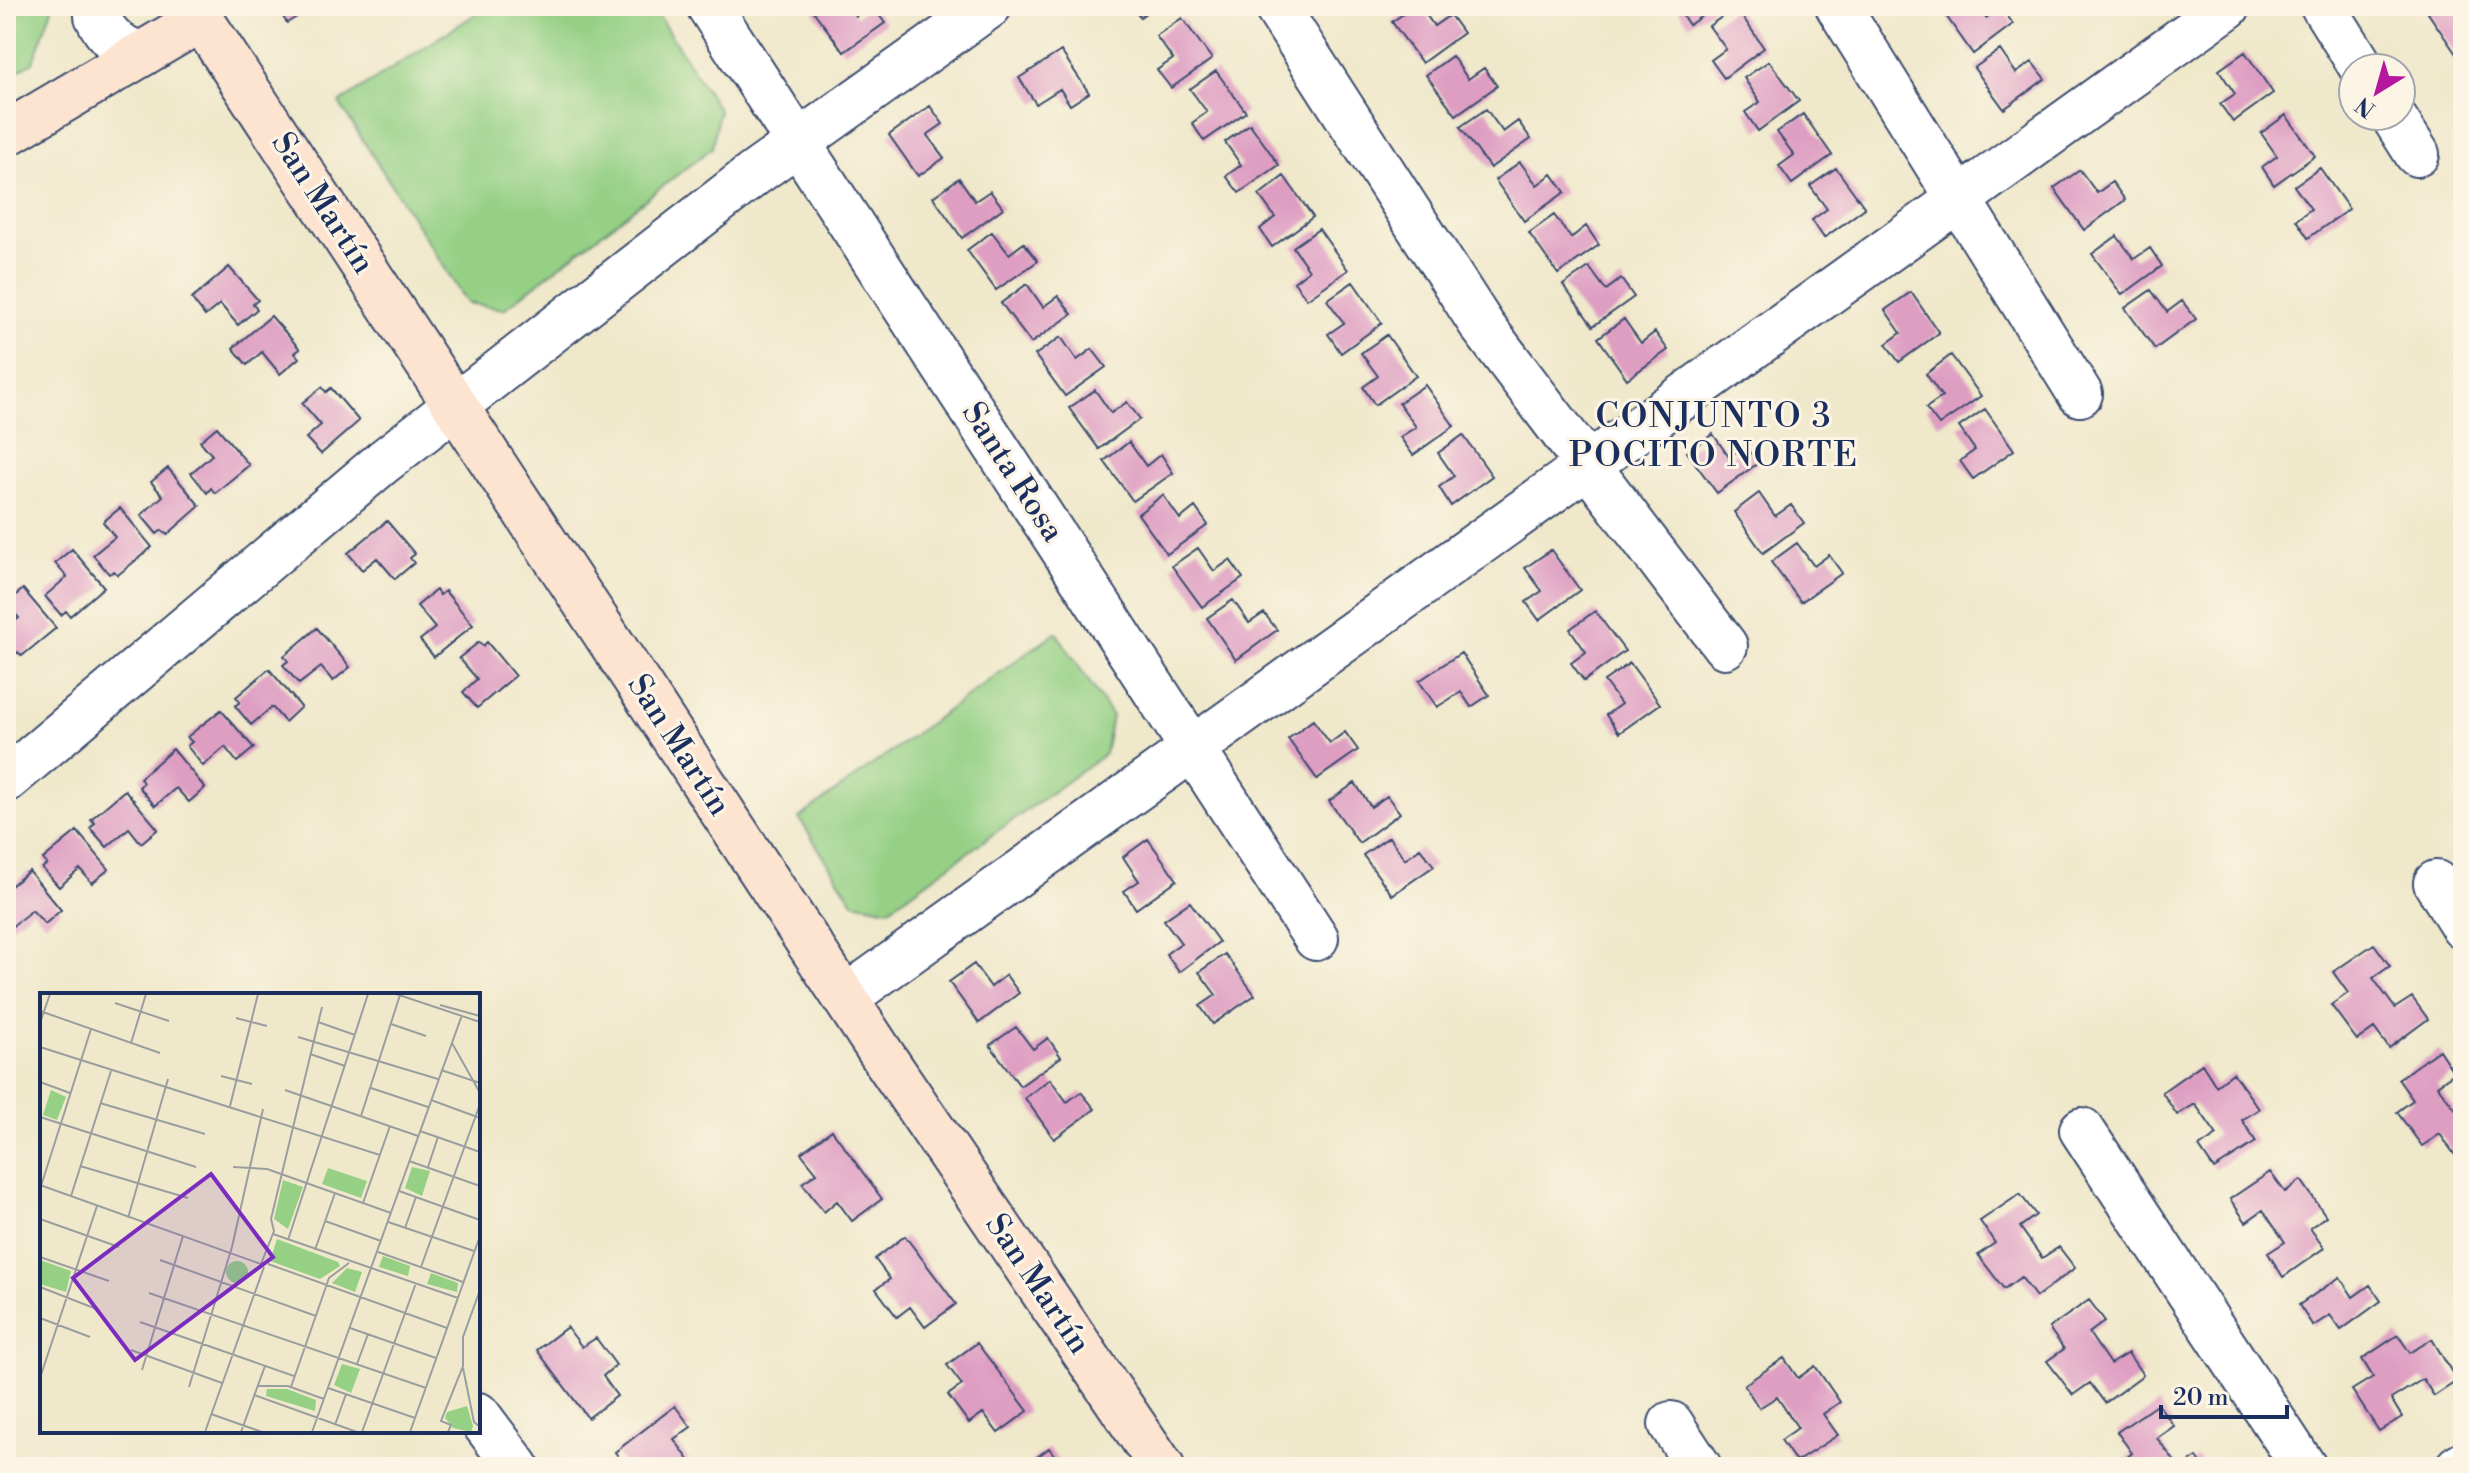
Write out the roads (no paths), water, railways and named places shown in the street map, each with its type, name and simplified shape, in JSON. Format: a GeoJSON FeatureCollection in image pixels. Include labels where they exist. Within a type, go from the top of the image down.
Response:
{"type":"FeatureCollection","features":[{"type":"Feature","properties":{"kind":"street"},"geometry":{"type":"LineString","coordinates":[[99,6],[97,16],[108,36],[125,49],[142,54]]}},
{"type":"Feature","properties":{"kind":"street","name":"Santa Rosa"},"geometry":{"type":"LineString","coordinates":[[709,6],[1316,938]]}},
{"type":"Feature","properties":{"kind":"street"},"geometry":{"type":"LineString","coordinates":[[6,780],[383,462],[798,143],[989,6]]}},
{"type":"Feature","properties":{"kind":"street"},"geometry":{"type":"LineString","coordinates":[[1276,6],[1483,327],[1725,646]]}},
{"type":"Feature","properties":{"kind":"street"},"geometry":{"type":"LineString","coordinates":[[1838,6],[2080,394]]}},
{"type":"Feature","properties":{"kind":"street"},"geometry":{"type":"LineString","coordinates":[[845,998],[2228,6]]}},
{"type":"Feature","properties":{"kind":"street"},"geometry":{"type":"LineString","coordinates":[[2323,6],[2352,52]]}},
{"type":"Feature","properties":{"kind":"street"},"geometry":{"type":"LineString","coordinates":[[6,134],[142,54],[202,12]]}},
{"type":"Feature","properties":{"kind":"street","name":"San Martín"},"geometry":{"type":"LineString","coordinates":[[202,12],[456,406],[845,998],[1162,1467]]}},
{"type":"Feature","properties":{"kind":"street"},"geometry":{"type":"LineString","coordinates":[[2403,132],[2417,154]]}},
{"type":"Feature","properties":{"kind":"street"},"geometry":{"type":"LineString","coordinates":[[2436,883],[2463,926]]}},
{"type":"Feature","properties":{"kind":"street"},"geometry":{"type":"LineString","coordinates":[[2082,1130],[2304,1467]]}},
{"type":"Feature","properties":{"kind":"street"},"geometry":{"type":"LineString","coordinates":[[480,1418],[517,1467]]}},
{"type":"Feature","properties":{"kind":"street"},"geometry":{"type":"LineString","coordinates":[[1671,1424],[1699,1467]]}},
{"type":"Feature","properties":{"kind":"district","name":"CONJUNTO 3 POCITO NORTE"},"geometry":{"type":"Point","coordinates":[1714,436]}}]}
